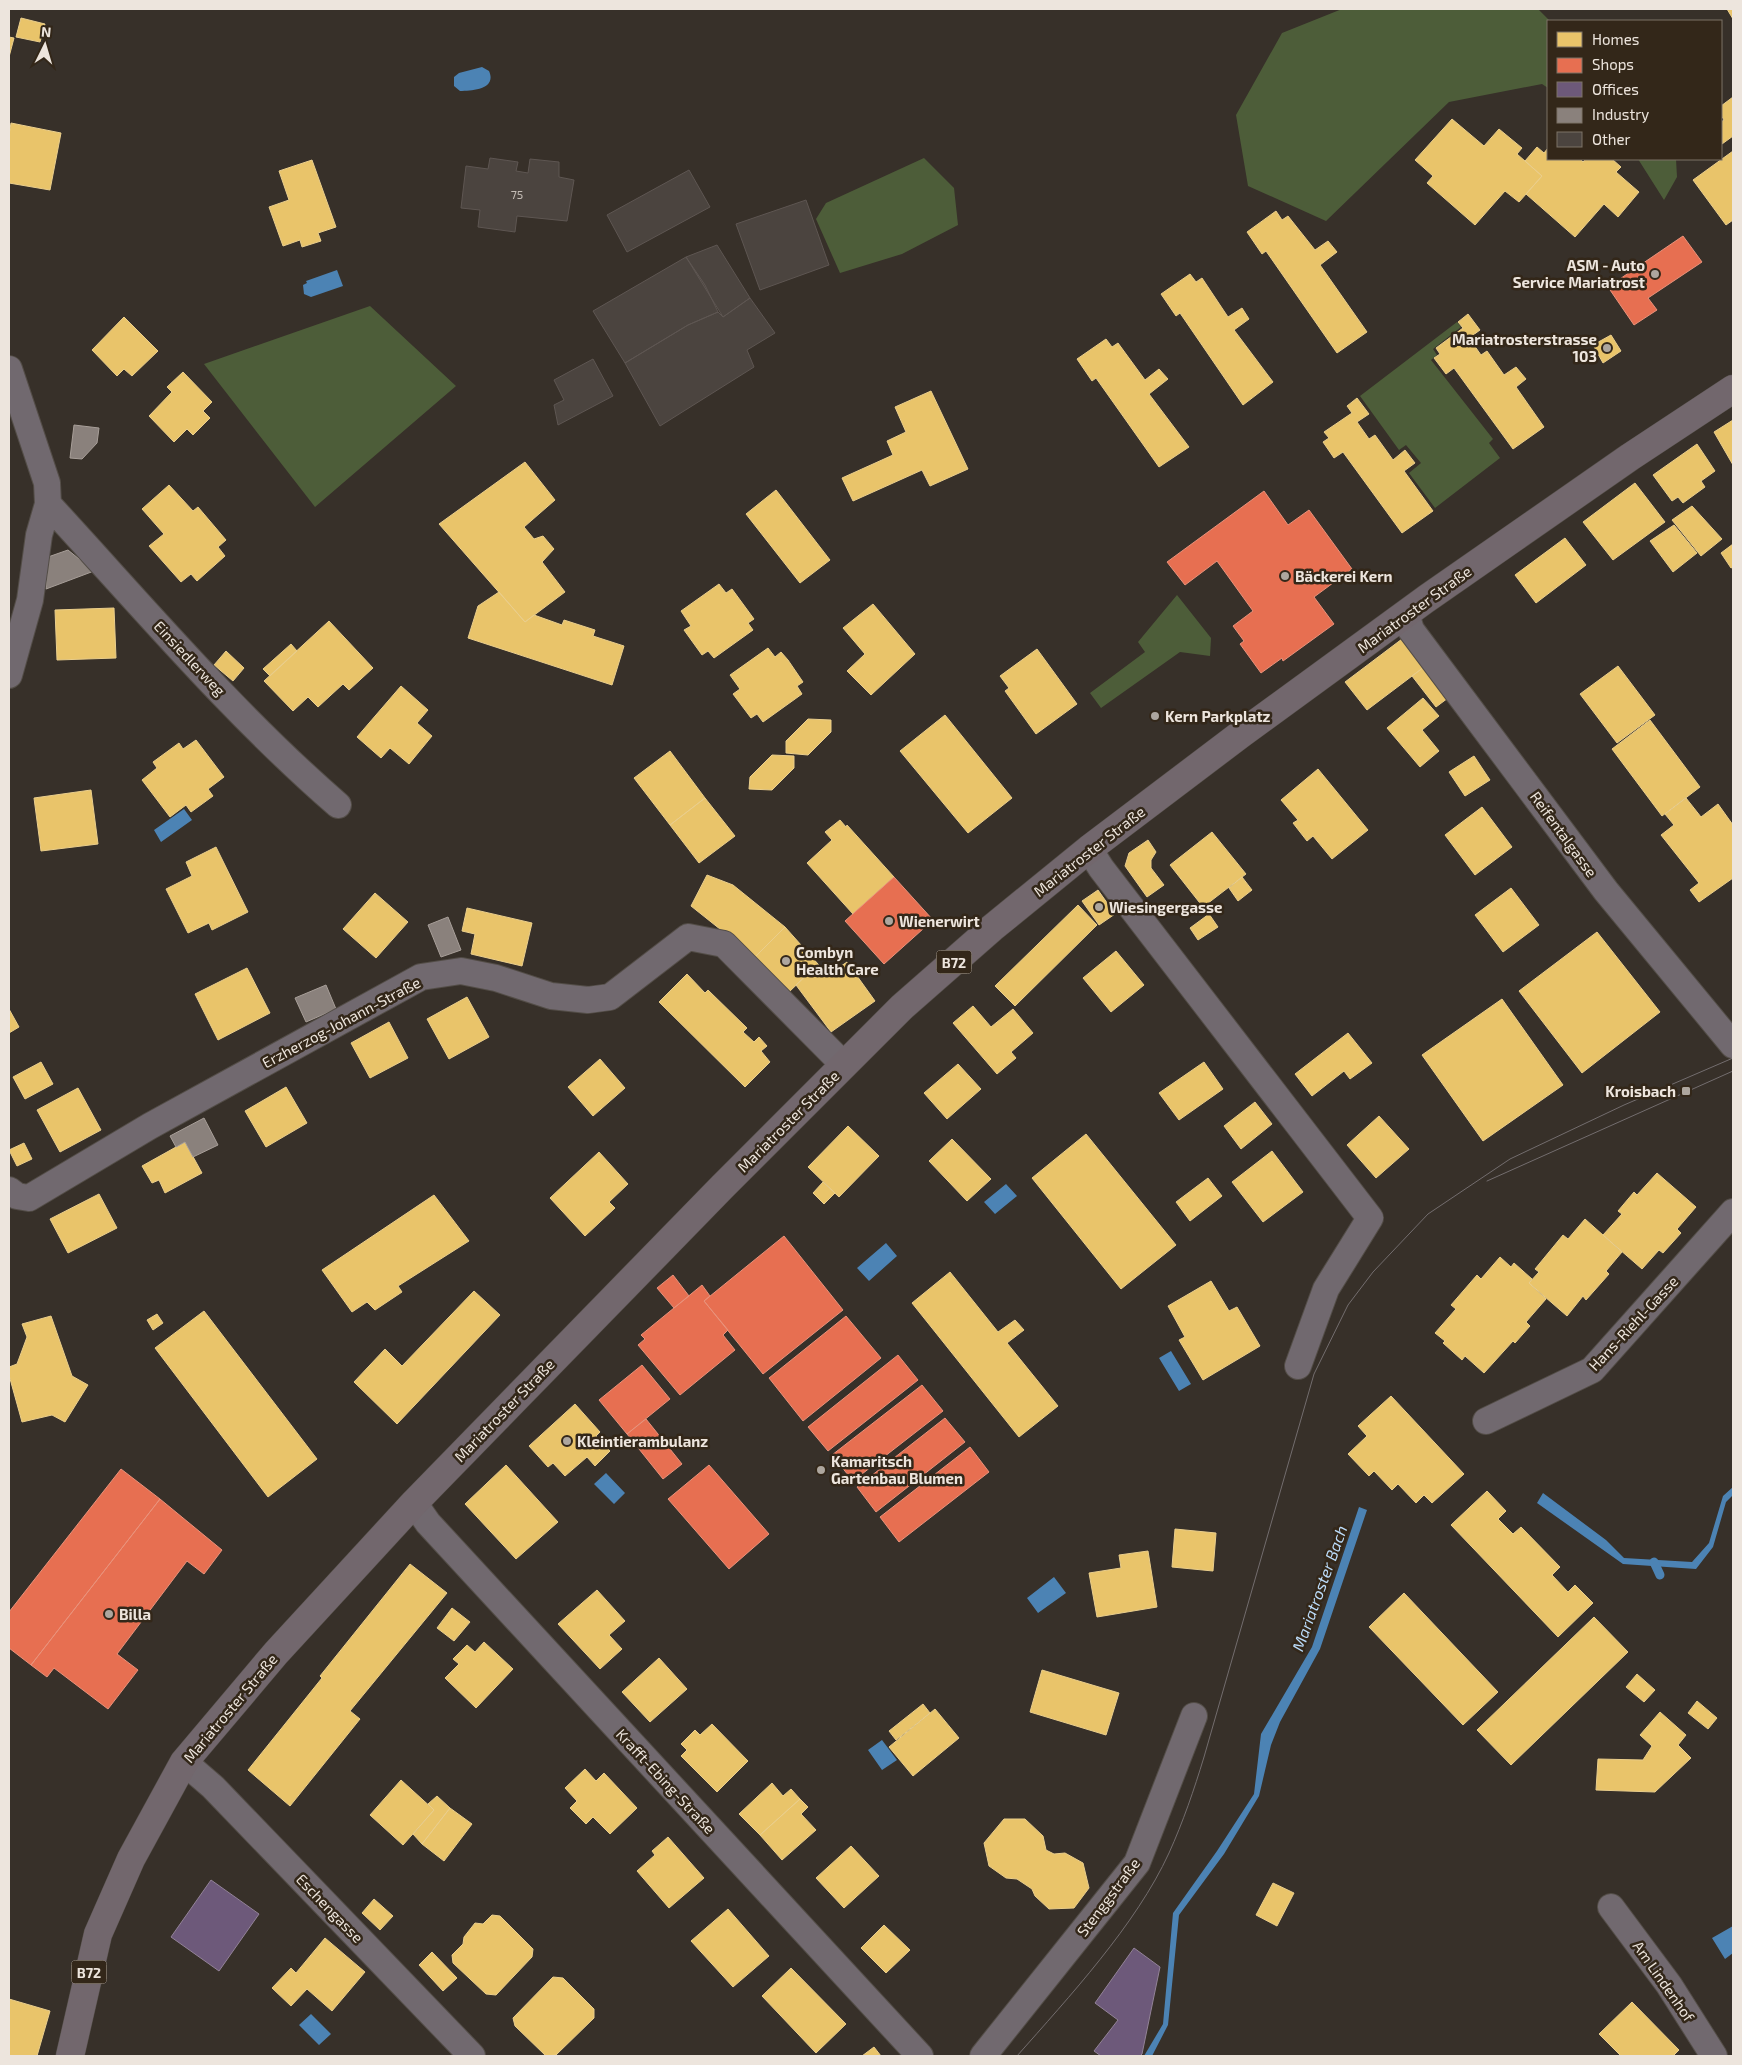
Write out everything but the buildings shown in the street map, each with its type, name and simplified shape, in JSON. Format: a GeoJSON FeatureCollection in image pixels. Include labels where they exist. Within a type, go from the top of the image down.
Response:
{"type":"FeatureCollection","features":[{"type":"Feature","properties":{"kind":"main road","name":"Mariatroster Straße"},"geometry":{"type":"LineString","coordinates":[[70,2056],[98,1934],[131,1859],[184,1762],[276,1653],[414,1503],[550,1361],[844,1065],[902,1007],[992,928],[1089,849],[1240,734],[1406,614],[1630,457],[1733,389]]}},
{"type":"Feature","properties":{"kind":"street"},"geometry":{"type":"LineString","coordinates":[[9,369],[47,483],[48,504],[39,535],[30,600],[9,674]]}},
{"type":"Feature","properties":{"kind":"street","name":"Einsiedlerweg"},"geometry":{"type":"LineString","coordinates":[[48,504],[219,690],[295,768],[338,806]]}},
{"type":"Feature","properties":{"kind":"street","name":"Reifentalgasse"},"geometry":{"type":"LineString","coordinates":[[1406,614],[1412,630],[1606,891],[1731,1037]]}},
{"type":"Feature","properties":{"kind":"street"},"geometry":{"type":"LineString","coordinates":[[1089,849],[1106,876],[1370,1218],[1326,1290],[1298,1366]]}},
{"type":"Feature","properties":{"kind":"street","name":"Erzherzog-Johann-Straße"},"geometry":{"type":"LineString","coordinates":[[9,1190],[17,1196],[29,1198],[150,1126],[421,977],[461,971],[496,978],[551,996],[588,1000],[610,997],[688,937],[724,944],[844,1065]]}},
{"type":"Feature","properties":{"kind":"street","name":"Hans-Riehl-Gasse"},"geometry":{"type":"LineString","coordinates":[[1486,1421],[1592,1370],[1733,1212]]}},
{"type":"Feature","properties":{"kind":"street","name":"Krafft-Ebing-Straße"},"geometry":{"type":"LineString","coordinates":[[414,1503],[434,1530],[920,2056]]}},
{"type":"Feature","properties":{"kind":"street","name":"Stenggstraße"},"geometry":{"type":"LineString","coordinates":[[983,2056],[1137,1863],[1194,1716]]}},
{"type":"Feature","properties":{"kind":"street","name":"Eschengasse"},"geometry":{"type":"LineString","coordinates":[[184,1762],[213,1787],[472,2056]]}},
{"type":"Feature","properties":{"kind":"street","name":"Am Lindenhof"},"geometry":{"type":"LineString","coordinates":[[1611,1907],[1669,1986],[1714,2056]]}},
{"type":"Feature","properties":{"kind":"green space"},"geometry":{"type":"Polygon","coordinates":[[[1342,9],[1538,9],[1549,20],[1547,20],[1547,87],[1542,84],[1449,102],[1326,221],[1248,186],[1236,115],[1282,33],[1342,9]]]}},
{"type":"Feature","properties":{"kind":"green space"},"geometry":{"type":"Polygon","coordinates":[[[924,158],[954,188],[958,225],[902,254],[840,273],[816,219],[826,203],[924,158]]]}},
{"type":"Feature","properties":{"kind":"green space"},"geometry":{"type":"Polygon","coordinates":[[[1639,160],[1676,160],[1677,177],[1664,200],[1639,160]]]}},
{"type":"Feature","properties":{"kind":"green space"},"geometry":{"type":"Polygon","coordinates":[[[370,306],[456,386],[315,507],[204,364],[370,306]]]}},
{"type":"Feature","properties":{"kind":"green space"},"geometry":{"type":"Polygon","coordinates":[[[1457,322],[1461,327],[1433,349],[1437,355],[1431,360],[1493,439],[1489,443],[1500,458],[1435,508],[1409,473],[1421,463],[1406,445],[1399,450],[1360,396],[1457,322]]]}},
{"type":"Feature","properties":{"kind":"green space"},"geometry":{"type":"Polygon","coordinates":[[[1177,595],[1211,638],[1210,656],[1180,652],[1101,708],[1090,693],[1145,652],[1138,642],[1177,595]]]}},
{"type":"Feature","properties":{"kind":"water"},"geometry":{"type":"Polygon","coordinates":[[[482,67],[489,71],[491,77],[487,85],[482,88],[465,91],[460,91],[454,86],[454,77],[459,73],[482,67]]]}},
{"type":"Feature","properties":{"kind":"water"},"geometry":{"type":"Polygon","coordinates":[[[337,270],[343,286],[311,297],[304,294],[303,285],[307,283],[306,281],[337,270]]]}},
{"type":"Feature","properties":{"kind":"water"},"geometry":{"type":"Polygon","coordinates":[[[184,809],[192,820],[161,842],[154,830],[184,809]]]}},
{"type":"Feature","properties":{"kind":"water"},"geometry":{"type":"Polygon","coordinates":[[[1006,1184],[1017,1196],[995,1214],[984,1202],[1006,1184]]]}},
{"type":"Feature","properties":{"kind":"water"},"geometry":{"type":"Polygon","coordinates":[[[886,1243],[897,1256],[869,1281],[857,1268],[886,1243]]]}},
{"type":"Feature","properties":{"kind":"water"},"geometry":{"type":"Polygon","coordinates":[[[1171,1351],[1191,1384],[1179,1391],[1159,1358],[1171,1351]]]}},
{"type":"Feature","properties":{"kind":"water"},"geometry":{"type":"Polygon","coordinates":[[[606,1473],[625,1493],[614,1504],[594,1484],[606,1473]]]}},
{"type":"Feature","properties":{"kind":"water"},"geometry":{"type":"Polygon","coordinates":[[[1733,1487],[1733,1495],[1726,1502],[1713,1547],[1696,1569],[1623,1564],[1537,1503],[1543,1493],[1606,1540],[1624,1558],[1692,1562],[1709,1543],[1723,1496],[1733,1487]]]}},
{"type":"Feature","properties":{"kind":"water","name":"Mariatroster Bach"},"geometry":{"type":"Polygon","coordinates":[[[1359,1507],[1367,1510],[1320,1649],[1280,1722],[1271,1745],[1259,1796],[1224,1854],[1179,1915],[1168,2025],[1152,2056],[1144,2056],[1163,2024],[1173,1913],[1254,1794],[1261,1734],[1312,1647],[1359,1507]]]}},
{"type":"Feature","properties":{"kind":"water"},"geometry":{"type":"Polygon","coordinates":[[[1054,1577],[1066,1593],[1038,1613],[1027,1598],[1054,1577]]]}},
{"type":"Feature","properties":{"kind":"water"},"geometry":{"type":"Polygon","coordinates":[[[882,1740],[897,1760],[882,1770],[868,1750],[882,1740]]]}},
{"type":"Feature","properties":{"kind":"water"},"geometry":{"type":"Polygon","coordinates":[[[1733,1926],[1733,1953],[1725,1959],[1712,1938],[1733,1926]]]}},
{"type":"Feature","properties":{"kind":"water"},"geometry":{"type":"Polygon","coordinates":[[[311,2014],[331,2034],[319,2045],[299,2025],[311,2014]]]}},
{"type":"Feature","properties":{"kind":"waterway"},"geometry":{"type":"LineString","coordinates":[[1654,1562],[1660,1575]]}},
{"type":"Feature","properties":{"kind":"tram line"},"geometry":{"type":"LineString","coordinates":[[1017,2056],[1079,1985],[1120,1933],[1139,1907],[1169,1853],[1188,1806],[1204,1757],[1314,1374],[1348,1305],[1373,1272],[1428,1214],[1510,1159],[1624,1105],[1733,1058]]}},
{"type":"Feature","properties":{"kind":"tram line"},"geometry":{"type":"LineString","coordinates":[[1487,1181],[1733,1071]]}},
{"type":"Feature","properties":{"kind":"place","name":"ASM - Auto Service Mariatrost"},"geometry":{"type":"Point","coordinates":[1655,274]}},
{"type":"Feature","properties":{"kind":"place","name":"Mariatrosterstrasse 103"},"geometry":{"type":"Point","coordinates":[1607,348]}},
{"type":"Feature","properties":{"kind":"place","name":"Bäckerei Kern"},"geometry":{"type":"Point","coordinates":[1285,576]}},
{"type":"Feature","properties":{"kind":"place","name":"Kern Parkplatz"},"geometry":{"type":"Point","coordinates":[1155,716]}},
{"type":"Feature","properties":{"kind":"place","name":"Wiesingergasse"},"geometry":{"type":"Point","coordinates":[1099,907]}},
{"type":"Feature","properties":{"kind":"place","name":"Wienerwirt"},"geometry":{"type":"Point","coordinates":[889,921]}},
{"type":"Feature","properties":{"kind":"place","name":"Combyn Health Care"},"geometry":{"type":"Point","coordinates":[786,961]}},
{"type":"Feature","properties":{"kind":"place","name":"Kroisbach"},"geometry":{"type":"Point","coordinates":[1686,1091]}},
{"type":"Feature","properties":{"kind":"place","name":"Kleintierambulanz"},"geometry":{"type":"Point","coordinates":[567,1441]}},
{"type":"Feature","properties":{"kind":"place","name":"Kamaritsch Gartenbau Blumen"},"geometry":{"type":"Point","coordinates":[821,1470]}},
{"type":"Feature","properties":{"kind":"place","name":"Billa"},"geometry":{"type":"Point","coordinates":[109,1614]}}]}
